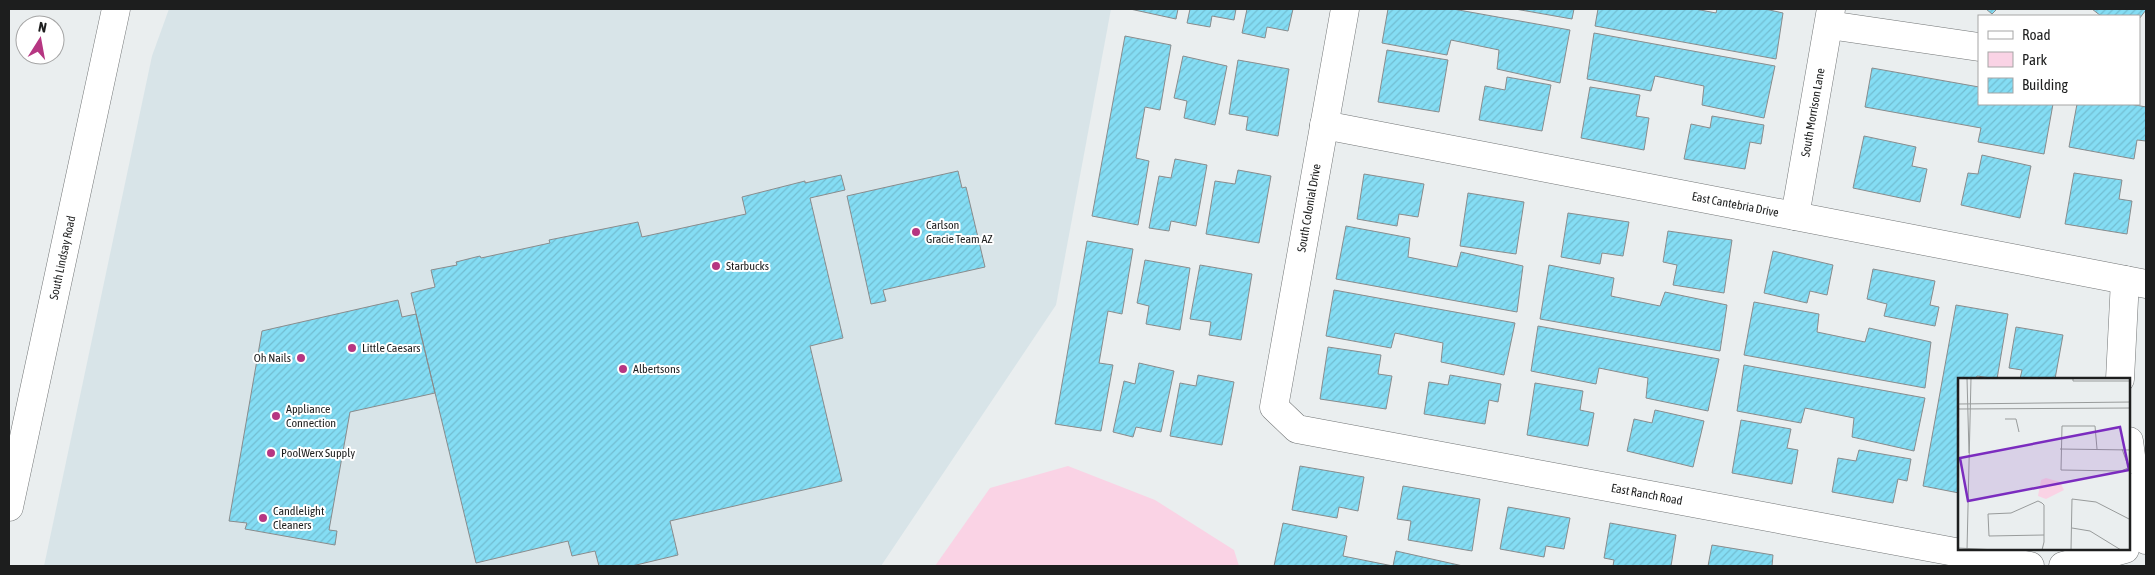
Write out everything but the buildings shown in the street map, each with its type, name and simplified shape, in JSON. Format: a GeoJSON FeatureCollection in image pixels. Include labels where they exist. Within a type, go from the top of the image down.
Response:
{"type":"FeatureCollection","features":[{"type":"Feature","properties":{"kind":"street","name":"South Lindsay Road"},"geometry":{"type":"LineString","coordinates":[[9,507],[116,9]]}},
{"type":"Feature","properties":{"kind":"street","name":"South Colonial Drive"},"geometry":{"type":"LineString","coordinates":[[1274,407],[1345,9]]}},
{"type":"Feature","properties":{"kind":"street"},"geometry":{"type":"LineString","coordinates":[[1830,17],[1978,47]]}},
{"type":"Feature","properties":{"kind":"street","name":"South Morrison Lane"},"geometry":{"type":"LineString","coordinates":[[1795,216],[1830,17]]}},
{"type":"Feature","properties":{"kind":"street","name":"East Cantebria Drive"},"geometry":{"type":"LineString","coordinates":[[1324,124],[2136,282]]}},
{"type":"Feature","properties":{"kind":"street"},"geometry":{"type":"LineString","coordinates":[[2120,378],[2136,282]]}},
{"type":"Feature","properties":{"kind":"street","name":"East Ranch Road"},"geometry":{"type":"LineString","coordinates":[[1274,407],[1297,429],[2030,566]]}},
{"type":"Feature","properties":{"kind":"street"},"geometry":{"type":"LineString","coordinates":[[2130,448],[2139,515],[2146,541],[2130,547]]}},
{"type":"Feature","properties":{"kind":"street"},"geometry":{"type":"LineString","coordinates":[[2063,566],[2120,550]]}},
{"type":"Feature","properties":{"kind":"shaded area"},"geometry":{"type":"Polygon","coordinates":[[[169,9],[1111,9],[1056,305],[881,566],[44,566],[152,56],[169,9]]]}},
{"type":"Feature","properties":{"kind":"green space"},"geometry":{"type":"Polygon","coordinates":[[[1068,466],[1155,500],[1234,550],[1239,566],[935,566],[990,488],[1068,466]]]}},
{"type":"Feature","properties":{"kind":"place","name":"Carlson Gracie Team AZ"},"geometry":{"type":"Point","coordinates":[916,232]}},
{"type":"Feature","properties":{"kind":"place","name":"Starbucks"},"geometry":{"type":"Point","coordinates":[716,266]}},
{"type":"Feature","properties":{"kind":"place","name":"Little Caesars"},"geometry":{"type":"Point","coordinates":[352,348]}},
{"type":"Feature","properties":{"kind":"place","name":"Oh Nails"},"geometry":{"type":"Point","coordinates":[301,358]}},
{"type":"Feature","properties":{"kind":"place","name":"Albertsons"},"geometry":{"type":"Point","coordinates":[623,369]}},
{"type":"Feature","properties":{"kind":"place","name":"Appliance Connection"},"geometry":{"type":"Point","coordinates":[276,416]}},
{"type":"Feature","properties":{"kind":"place","name":"PoolWerx Supply"},"geometry":{"type":"Point","coordinates":[271,453]}},
{"type":"Feature","properties":{"kind":"place","name":"Candlelight Cleaners"},"geometry":{"type":"Point","coordinates":[263,518]}}]}
